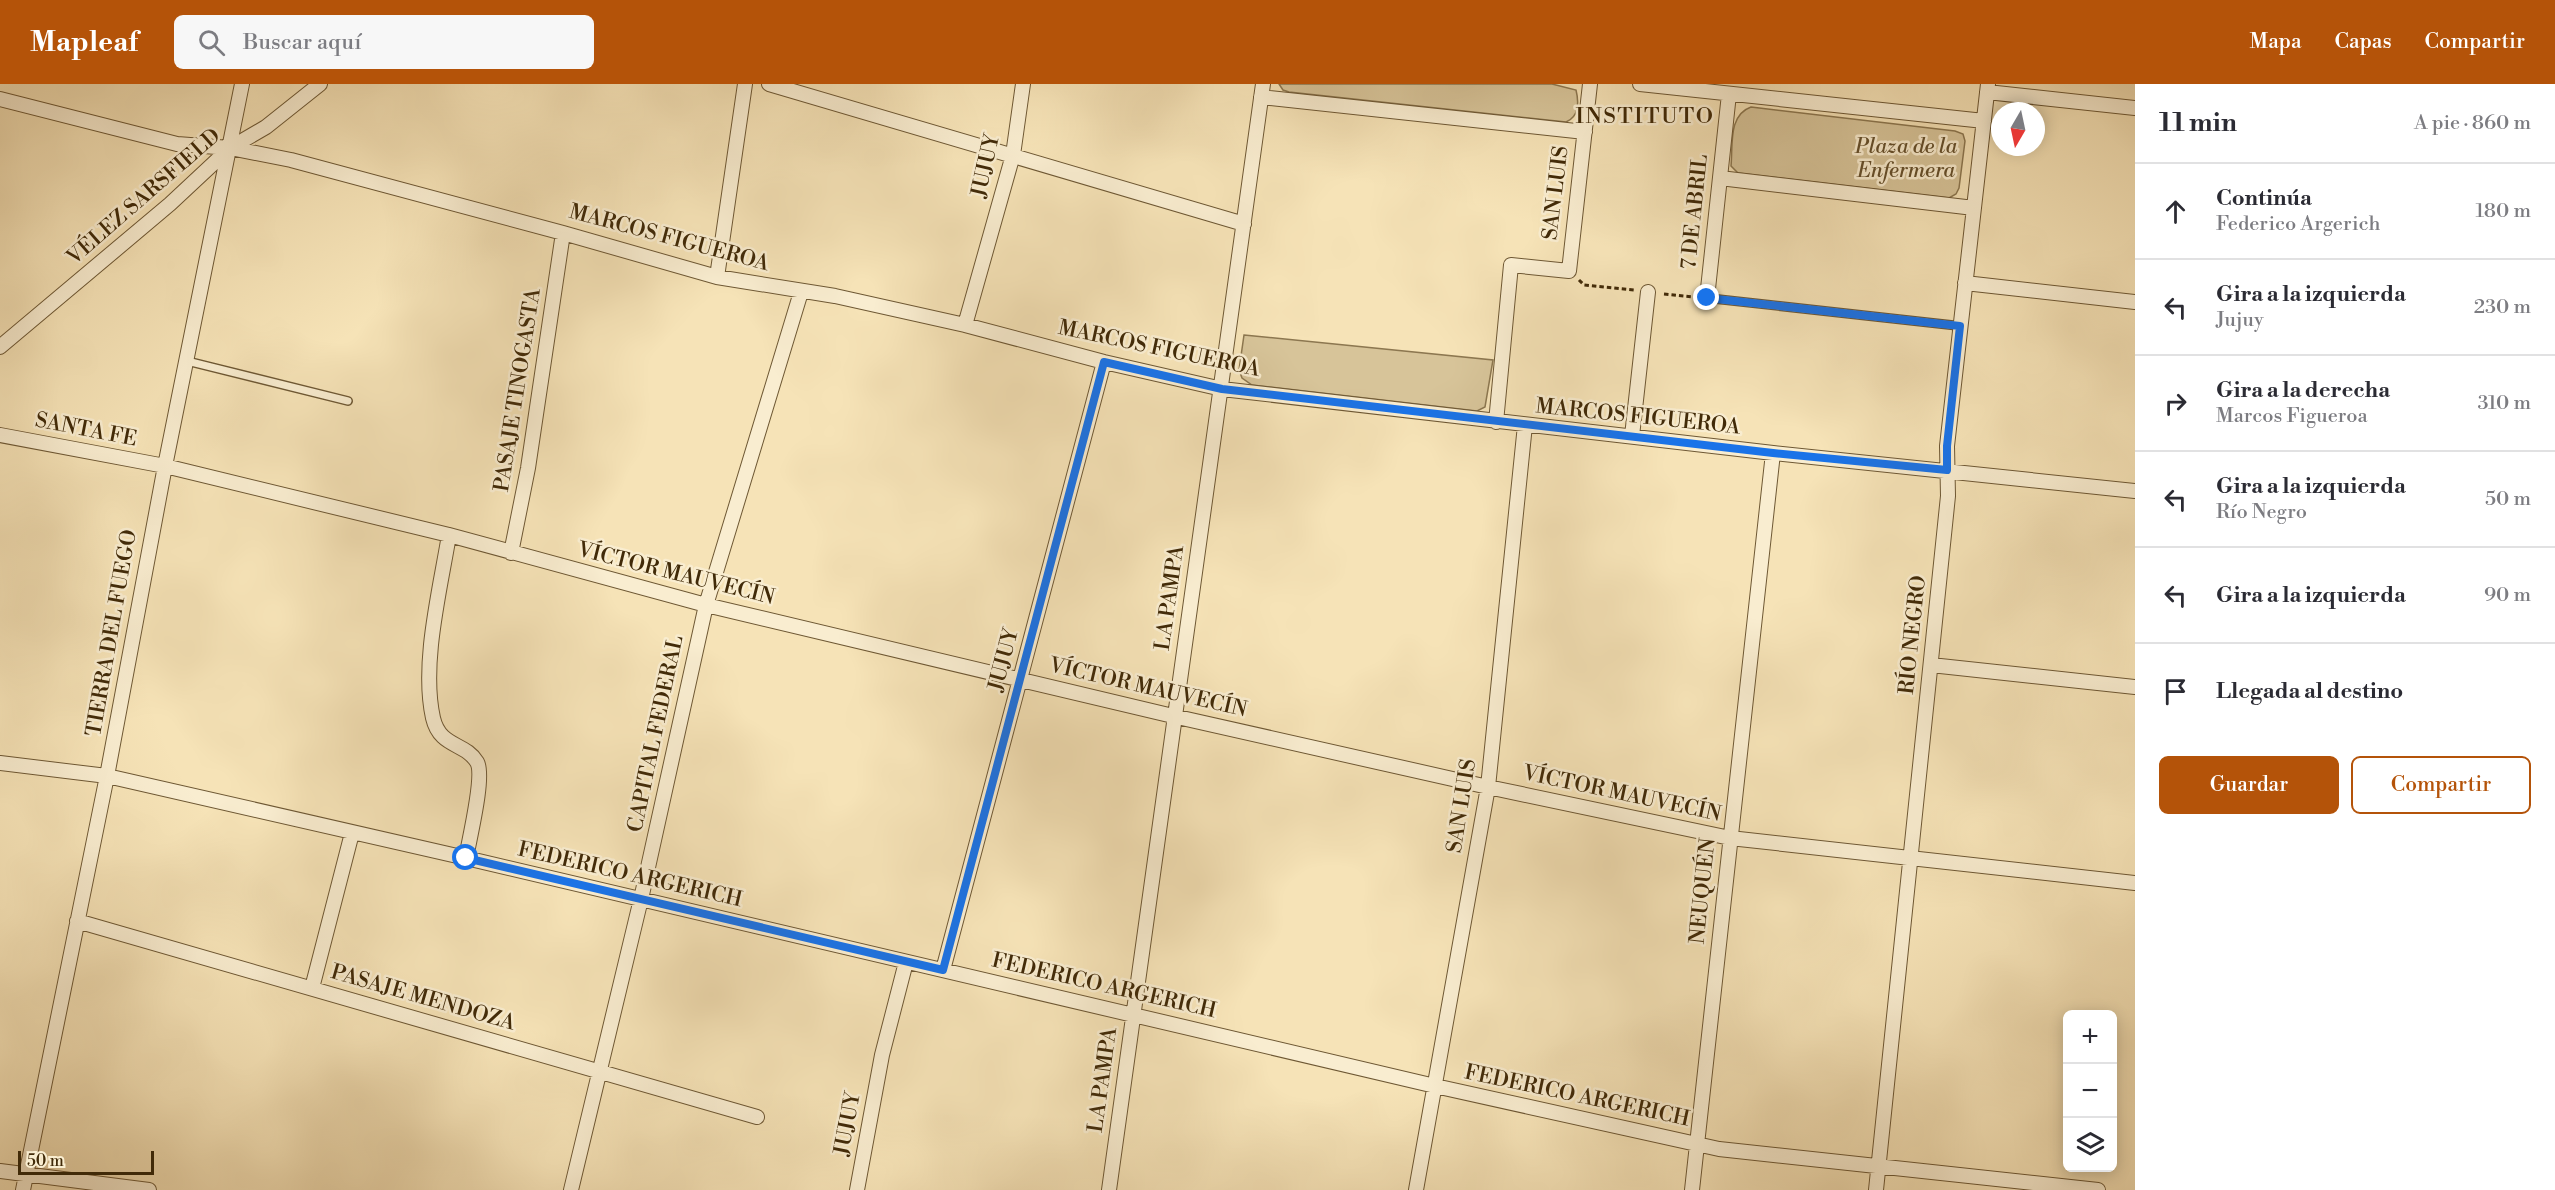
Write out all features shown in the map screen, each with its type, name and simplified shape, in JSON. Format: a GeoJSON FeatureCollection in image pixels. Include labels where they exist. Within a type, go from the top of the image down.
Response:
{"type":"FeatureCollection","features":[{"type":"Feature","properties":{"kind":"street","name":"TIERRA DEL FUEGO"},"geometry":{"type":"LineString","coordinates":[[24,1190],[242,84]]}},
{"type":"Feature","properties":{"kind":"street","name":"VÉLEZ SARSFIELD"},"geometry":{"type":"LineString","coordinates":[[0,348],[170,204],[230,148],[266,127],[320,84]]}},
{"type":"Feature","properties":{"kind":"street"},"geometry":{"type":"LineString","coordinates":[[717,277],[746,84]]}},
{"type":"Feature","properties":{"kind":"street"},"geometry":{"type":"LineString","coordinates":[[769,84],[1244,224]]}},
{"type":"Feature","properties":{"kind":"street","name":"JUJUY"},"geometry":{"type":"LineString","coordinates":[[965,325],[1013,155],[1023,84]]}},
{"type":"Feature","properties":{"kind":"street","name":"SAN LUIS"},"geometry":{"type":"LineString","coordinates":[[1496,422],[1511,265],[1569,271],[1590,84]]}},
{"type":"Feature","properties":{"kind":"street"},"geometry":{"type":"LineString","coordinates":[[1640,84],[1984,121]]}},
{"type":"Feature","properties":{"kind":"street"},"geometry":{"type":"LineString","coordinates":[[1988,88],[2135,108]]}},
{"type":"Feature","properties":{"kind":"street","name":"RÍO NEGRO"},"geometry":{"type":"LineString","coordinates":[[1876,1190],[1948,496],[1947,446],[1988,88]]}},
{"type":"Feature","properties":{"kind":"street"},"geometry":{"type":"LineString","coordinates":[[1262,90],[1585,132]]}},
{"type":"Feature","properties":{"kind":"street","name":"LA PAMPA"},"geometry":{"type":"LineString","coordinates":[[1109,1190],[1173,716],[1222,389],[1262,90]]}},
{"type":"Feature","properties":{"kind":"street","name":"7 DE ABRIL"},"geometry":{"type":"LineString","coordinates":[[1707,298],[1729,94]]}},
{"type":"Feature","properties":{"kind":"street","name":"MARCOS FIGUEROA"},"geometry":{"type":"LineString","coordinates":[[0,99],[177,144],[230,148],[291,160],[717,277],[834,296],[965,325],[1104,362],[1222,389],[1773,453],[2135,490]]}},
{"type":"Feature","properties":{"kind":"street"},"geometry":{"type":"LineString","coordinates":[[1720,178],[1974,208]]}},
{"type":"Feature","properties":{"kind":"street","name":"PASAJE TINOGASTA"},"geometry":{"type":"LineString","coordinates":[[511,553],[528,468],[563,233]]}},
{"type":"Feature","properties":{"kind":"street"},"geometry":{"type":"LineString","coordinates":[[1965,283],[2135,302]]}},
{"type":"Feature","properties":{"kind":"street","name":"CAPITAL FEDERAL"},"geometry":{"type":"LineString","coordinates":[[571,1190],[598,1070],[641,899],[706,605],[801,292]]}},
{"type":"Feature","properties":{"kind":"street"},"geometry":{"type":"LineString","coordinates":[[1632,436],[1647,292]]}},
{"type":"Feature","properties":{"kind":"street","name":"JUJUY"},"geometry":{"type":"LineString","coordinates":[[943,970],[1104,362]]}},
{"type":"Feature","properties":{"kind":"street","name":"SAN LUIS"},"geometry":{"type":"LineString","coordinates":[[1416,1190],[1488,787],[1525,425]]}},
{"type":"Feature","properties":{"kind":"street","name":"SANTA FE"},"geometry":{"type":"LineString","coordinates":[[0,435],[165,466]]}},
{"type":"Feature","properties":{"kind":"street","name":"NEUQUÉN"},"geometry":{"type":"LineString","coordinates":[[1692,1190],[1773,453]]}},
{"type":"Feature","properties":{"kind":"street","name":"VÍCTOR MAUVECÍN"},"geometry":{"type":"LineString","coordinates":[[165,466],[449,535],[706,605],[1173,716],[1488,787],[1730,838],[2135,883]]}},
{"type":"Feature","properties":{"kind":"street"},"geometry":{"type":"LineString","coordinates":[[449,535],[429,656],[433,717],[437,731],[445,741],[477,762],[480,777],[466,858]]}},
{"type":"Feature","properties":{"kind":"street"},"geometry":{"type":"LineString","coordinates":[[1931,665],[2135,687]]}},
{"type":"Feature","properties":{"kind":"street","name":"FEDERICO ARGERICH"},"geometry":{"type":"LineString","coordinates":[[0,763],[107,776],[1435,1086],[1719,1149],[2098,1190]]}},
{"type":"Feature","properties":{"kind":"street"},"geometry":{"type":"LineString","coordinates":[[312,988],[352,833]]}},
{"type":"Feature","properties":{"kind":"street","name":"PASAJE MENDOZA"},"geometry":{"type":"LineString","coordinates":[[77,921],[757,1117]]}},
{"type":"Feature","properties":{"kind":"street","name":"JUJUY"},"geometry":{"type":"LineString","coordinates":[[857,1190],[882,1054],[906,962]]}},
{"type":"Feature","properties":{"kind":"street"},"geometry":{"type":"LineString","coordinates":[[0,1170],[149,1190]]}},
{"type":"Feature","properties":{"kind":"lane"},"geometry":{"type":"LineString","coordinates":[[1707,298],[1960,326]]}},
{"type":"Feature","properties":{"kind":"lane"},"geometry":{"type":"LineString","coordinates":[[187,361],[348,401]]}},
{"type":"Feature","properties":{"kind":"green space"},"geometry":{"type":"Polygon","coordinates":[[[1279,84],[1552,84],[1576,90],[1578,104],[1576,113],[1566,122],[1289,92],[1283,90],[1279,84]]]}},
{"type":"Feature","properties":{"kind":"green space","name":"Plaza de la Enfermera"},"geometry":{"type":"Polygon","coordinates":[[[1751,107],[1955,131],[1963,134],[1965,141],[1959,188],[1956,194],[1949,198],[1738,173],[1731,166],[1733,132],[1738,117],[1751,107]]]}},
{"type":"Feature","properties":{"kind":"green space"},"geometry":{"type":"Polygon","coordinates":[[[1244,335],[1493,360],[1485,407],[1477,411],[1252,385],[1242,378],[1239,370],[1244,335]]]}},
{"type":"Feature","properties":{"kind":"district","name":"INSTITUTO"},"geometry":{"type":"Point","coordinates":[1645,116]}},
{"type":"Feature","properties":{"kind":"route"},"geometry":{"type":"LineString","coordinates":[[466,858],[943,970],[1104,362],[1222,389],[1773,453],[1947,470],[1947,446],[1960,326],[1707,298]]}}]}
